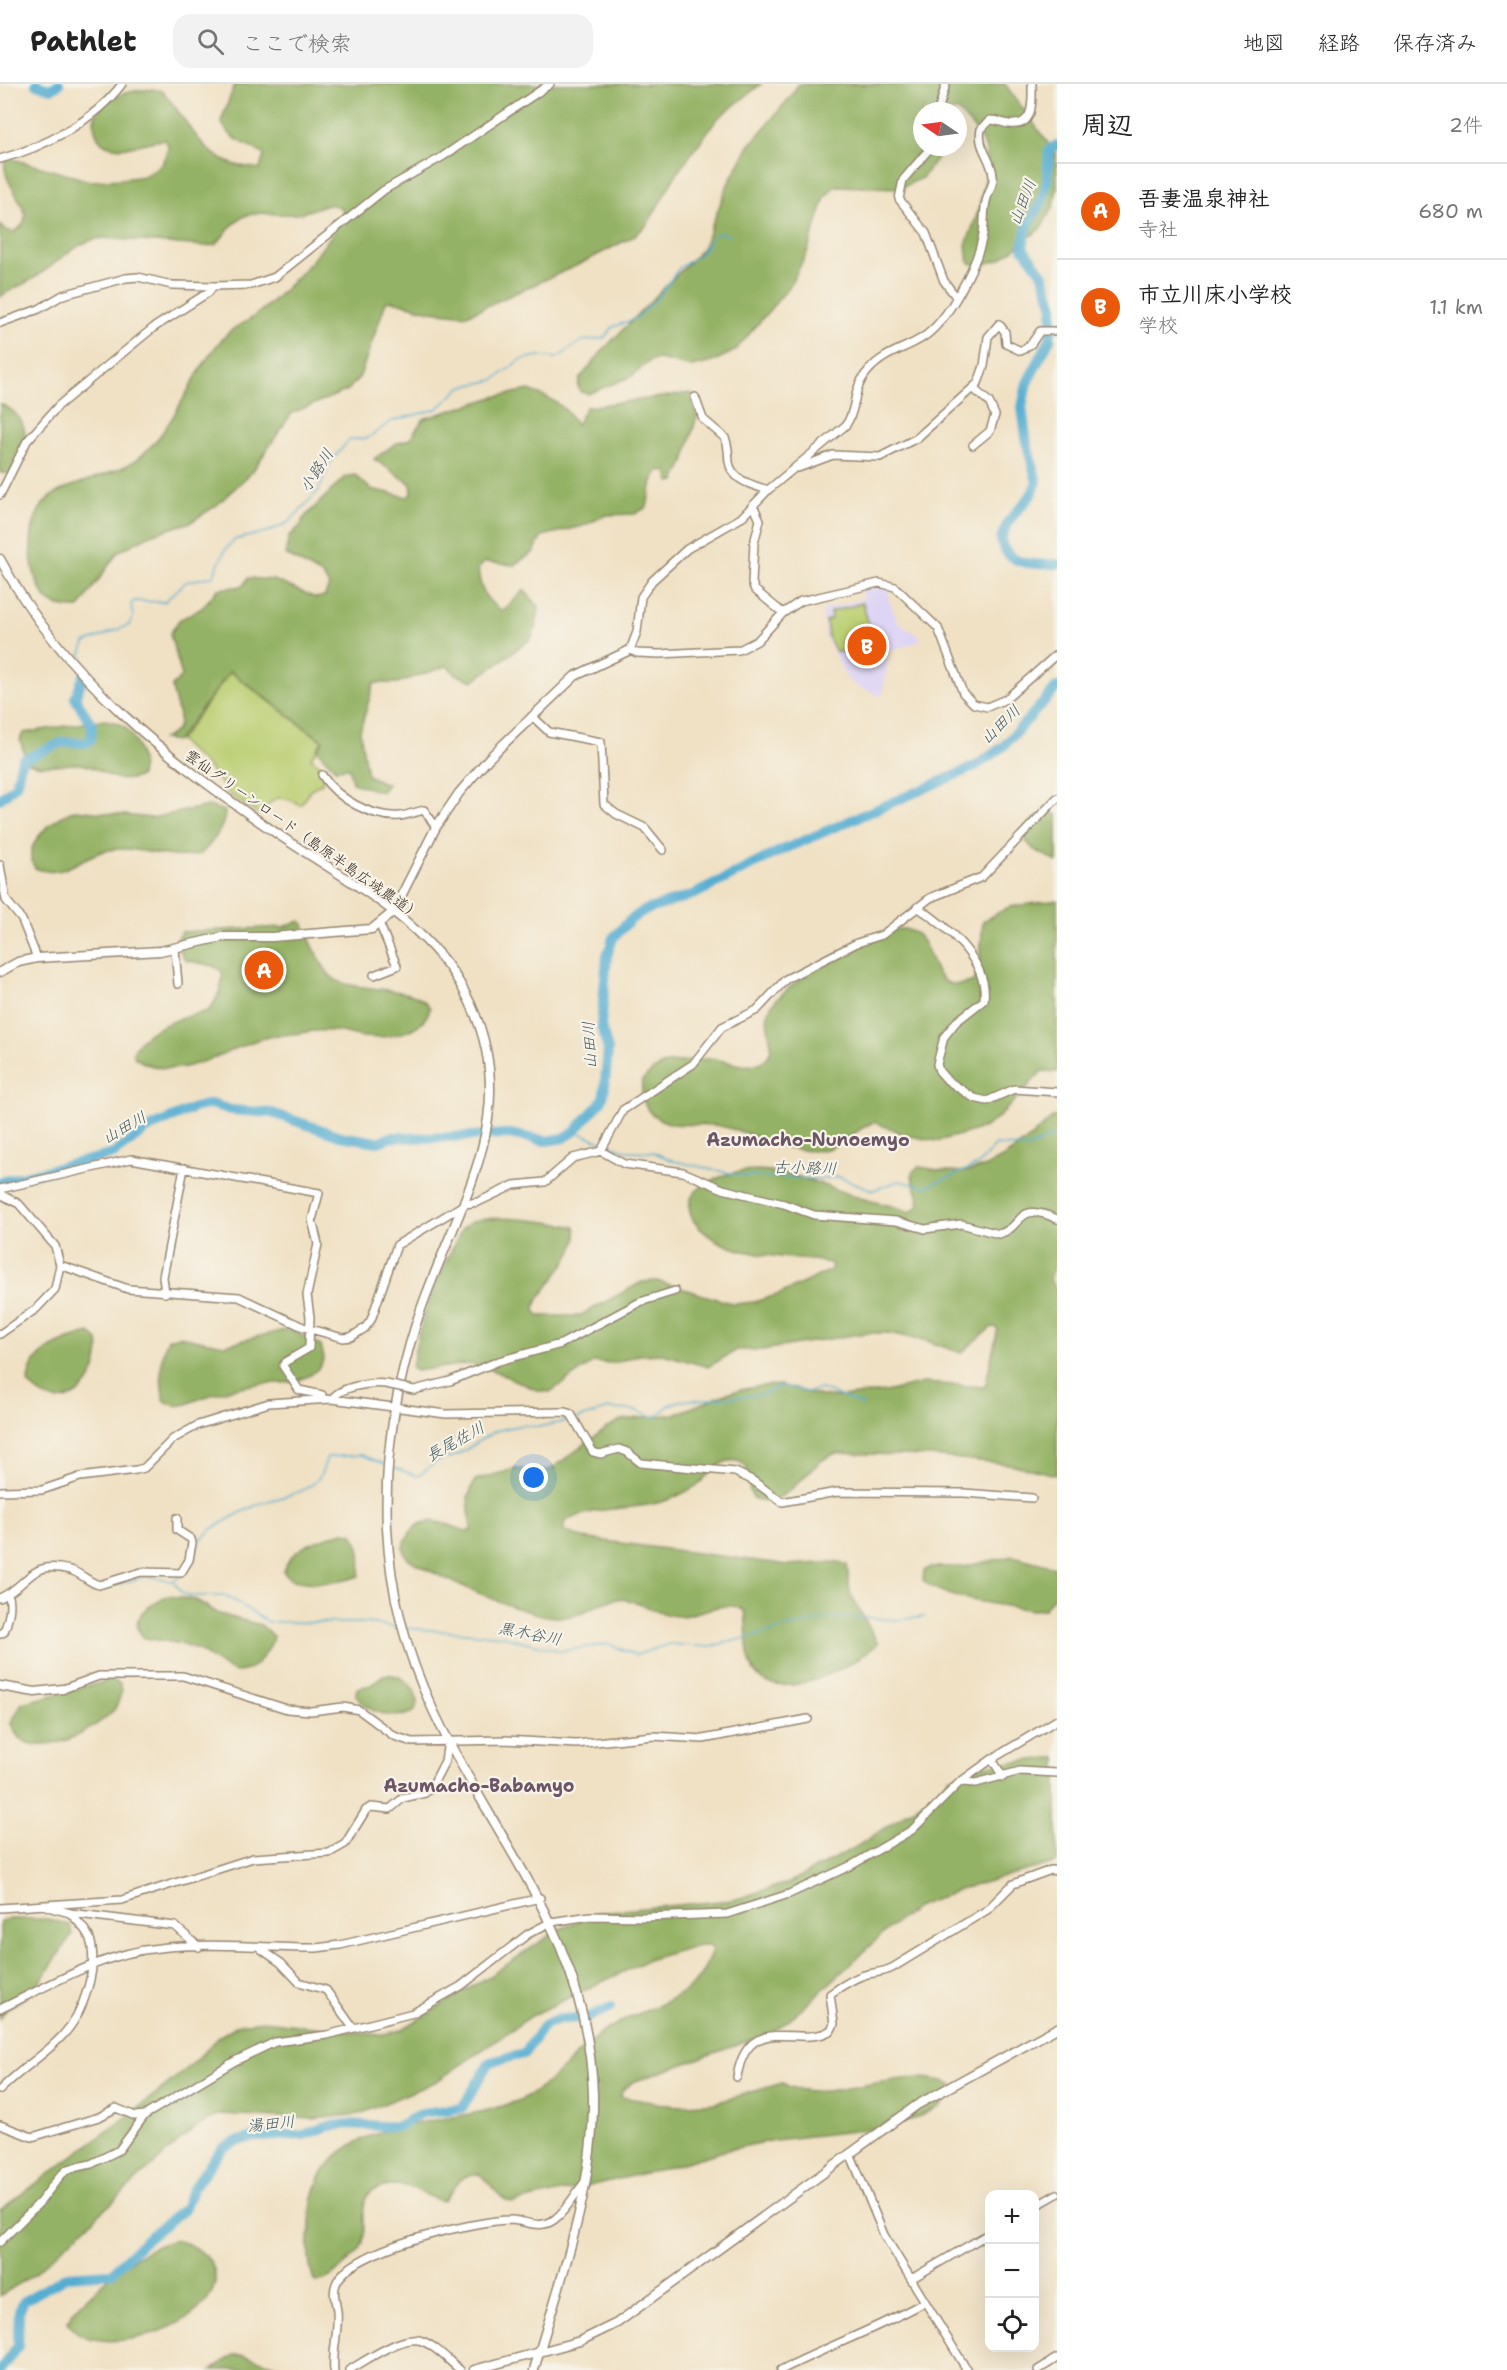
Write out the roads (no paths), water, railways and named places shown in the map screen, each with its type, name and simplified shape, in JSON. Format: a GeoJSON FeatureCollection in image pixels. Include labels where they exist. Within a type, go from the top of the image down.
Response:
{"type":"FeatureCollection","features":[{"type":"Feature","properties":{"kind":"street"},"geometry":{"type":"LineString","coordinates":[[0,159],[26,153],[88,118],[122,84]]}},
{"type":"Feature","properties":{"kind":"street"},"geometry":{"type":"LineString","coordinates":[[0,323],[39,309],[63,295],[126,278],[138,277],[172,285],[213,286],[251,285],[275,277],[375,196],[451,151],[549,84]]}},
{"type":"Feature","properties":{"kind":"street"},"geometry":{"type":"LineString","coordinates":[[941,102],[946,84]]}},
{"type":"Feature","properties":{"kind":"street"},"geometry":{"type":"LineString","coordinates":[[0,972],[18,962],[37,958],[175,949],[222,937],[272,937],[365,931],[380,925],[393,912],[436,827],[472,777],[574,676],[630,650],[637,632],[641,597],[652,580],[687,549],[733,523],[793,468],[846,425],[852,413],[856,390],[877,361],[929,333],[956,297],[979,251],[983,232],[983,213],[993,180],[992,170],[981,149],[981,129],[990,120],[1021,124],[1026,120],[1032,108],[1032,84]]}},
{"type":"Feature","properties":{"kind":"street"},"geometry":{"type":"LineString","coordinates":[[923,156],[903,180],[899,199],[926,233],[944,281],[956,297]]}},
{"type":"Feature","properties":{"kind":"street"},"geometry":{"type":"LineString","coordinates":[[0,495],[27,441],[58,406],[153,328],[209,292],[213,286]]}},
{"type":"Feature","properties":{"kind":"street"},"geometry":{"type":"LineString","coordinates":[[793,468],[833,455],[880,456],[917,438],[974,388],[982,377],[988,337],[999,324],[1005,332],[1006,344],[1021,351],[1031,344],[1041,331],[1054,331]]}},
{"type":"Feature","properties":{"kind":"street"},"geometry":{"type":"LineString","coordinates":[[973,446],[990,431],[995,416],[989,402],[974,388]]}},
{"type":"Feature","properties":{"kind":"street"},"geometry":{"type":"LineString","coordinates":[[695,397],[703,419],[725,438],[729,464],[734,474],[742,481],[768,490]]}},
{"type":"Feature","properties":{"kind":"street"},"geometry":{"type":"LineString","coordinates":[[753,505],[760,520],[754,543],[752,583],[755,590],[783,613]]}},
{"type":"Feature","properties":{"kind":"street","name":"雲仙グリーンロード（島原半島広域農道）"},"geometry":{"type":"LineString","coordinates":[[2,566],[63,653],[89,683],[147,738],[196,777],[393,912],[445,960],[461,985],[480,1025],[490,1070],[489,1116],[475,1178],[420,1313],[393,1412],[386,1486],[387,1528],[390,1560],[404,1632],[432,1708],[448,1741],[540,1898],[560,1942],[576,1988],[591,2069],[592,2127],[585,2181],[572,2241],[534,2370]]}},
{"type":"Feature","properties":{"kind":"street"},"geometry":{"type":"LineString","coordinates":[[630,650],[637,653],[658,654],[739,650],[757,641],[783,613],[801,601],[879,583],[895,587],[938,628],[963,693],[969,701],[981,706],[995,705],[1006,699],[1057,654]]}},
{"type":"Feature","properties":{"kind":"street"},"geometry":{"type":"LineString","coordinates":[[532,716],[549,732],[602,742],[604,804],[616,814],[645,828],[663,850]]}},
{"type":"Feature","properties":{"kind":"street"},"geometry":{"type":"LineString","coordinates":[[322,775],[337,794],[366,809],[386,815],[402,816],[423,810],[436,827]]}},
{"type":"Feature","properties":{"kind":"street"},"geometry":{"type":"LineString","coordinates":[[60,1265],[128,1289],[239,1297],[257,1303],[272,1315],[308,1329],[343,1338],[351,1337],[365,1328],[371,1320],[397,1245],[465,1204],[514,1185],[545,1182],[573,1158],[604,1147],[623,1110],[693,1065],[722,1027],[757,1010],[786,979],[857,943],[882,934],[930,898],[982,877],[1057,798]]}},
{"type":"Feature","properties":{"kind":"street"},"geometry":{"type":"LineString","coordinates":[[0,865],[6,900],[22,920],[37,958]]}},
{"type":"Feature","properties":{"kind":"street"},"geometry":{"type":"LineString","coordinates":[[917,907],[954,934],[976,968],[986,990],[984,1000],[956,1022],[944,1037],[937,1064],[939,1071],[947,1080],[974,1098],[987,1101],[1014,1089],[1057,1092]]}},
{"type":"Feature","properties":{"kind":"street"},"geometry":{"type":"LineString","coordinates":[[374,975],[397,966],[380,925]]}},
{"type":"Feature","properties":{"kind":"street"},"geometry":{"type":"LineString","coordinates":[[175,949],[178,984]]}},
{"type":"Feature","properties":{"kind":"street"},"geometry":{"type":"LineString","coordinates":[[604,1147],[624,1164],[683,1172],[723,1189],[823,1216],[896,1221],[925,1229],[961,1224],[999,1234],[1027,1214],[1044,1213],[1057,1219]]}},
{"type":"Feature","properties":{"kind":"street"},"geometry":{"type":"LineString","coordinates":[[0,1189],[59,1178],[125,1159],[319,1193],[312,1220],[318,1239],[307,1295],[310,1317],[309,1351],[285,1362],[283,1366],[302,1393],[332,1399],[367,1402],[393,1412],[446,1414],[565,1412],[571,1414],[593,1452],[600,1454],[619,1449],[641,1463],[735,1472],[752,1480],[782,1502],[837,1492],[964,1493],[1032,1498]]}},
{"type":"Feature","properties":{"kind":"street"},"geometry":{"type":"LineString","coordinates":[[165,1293],[163,1277],[184,1168]]}},
{"type":"Feature","properties":{"kind":"street"},"geometry":{"type":"LineString","coordinates":[[0,1194],[19,1204],[55,1246],[60,1265],[55,1289],[36,1309],[0,1334]]}},
{"type":"Feature","properties":{"kind":"street"},"geometry":{"type":"LineString","coordinates":[[0,1491],[42,1490],[73,1478],[144,1468],[173,1439],[215,1418],[269,1403],[332,1399],[339,1392],[369,1384],[386,1384],[414,1390],[450,1381],[499,1361],[561,1344],[640,1302],[675,1291]]}},
{"type":"Feature","properties":{"kind":"street"},"geometry":{"type":"LineString","coordinates":[[0,1598],[9,1597],[34,1571],[46,1566],[75,1571],[99,1585],[141,1572],[177,1574],[183,1570],[189,1560],[192,1543],[177,1530],[177,1518]]}},
{"type":"Feature","properties":{"kind":"street"},"geometry":{"type":"LineString","coordinates":[[0,1634],[4,1632],[8,1621],[9,1597]]}},
{"type":"Feature","properties":{"kind":"street"},"geometry":{"type":"LineString","coordinates":[[0,1686],[35,1692],[63,1689],[99,1676],[137,1678],[183,1676],[287,1709],[311,1711],[351,1708],[366,1713],[402,1739],[448,1741],[505,1740],[576,1744],[653,1736],[703,1739],[808,1719]]}},
{"type":"Feature","properties":{"kind":"street"},"geometry":{"type":"LineString","coordinates":[[0,2242],[40,2202],[68,2169],[91,2164],[119,2150],[145,2115],[235,2061],[267,2045],[414,2013],[460,1986],[528,1934],[551,1922],[590,1916],[727,1914],[770,1901],[831,1876],[912,1830],[960,1782],[992,1759],[1057,1720]]}},
{"type":"Feature","properties":{"kind":"street"},"geometry":{"type":"LineString","coordinates":[[0,1908],[40,1904],[92,1904],[122,1900],[253,1858],[329,1853],[345,1844],[366,1810],[370,1808],[390,1809],[403,1798],[425,1793],[431,1788],[445,1761],[448,1741]]}},
{"type":"Feature","properties":{"kind":"street"},"geometry":{"type":"LineString","coordinates":[[992,1759],[1003,1777]]}},
{"type":"Feature","properties":{"kind":"street"},"geometry":{"type":"LineString","coordinates":[[960,1782],[976,1784],[1020,1771],[1057,1773]]}},
{"type":"Feature","properties":{"kind":"street"},"geometry":{"type":"LineString","coordinates":[[737,2077],[744,2056],[757,2041],[782,2034],[822,2035],[831,2030],[834,2024],[830,1994],[839,1987],[863,1975],[892,1968],[987,1910],[1013,1884],[1034,1875],[1057,1871]]}},
{"type":"Feature","properties":{"kind":"street"},"geometry":{"type":"LineString","coordinates":[[0,2009],[124,1954],[159,1948],[316,1948],[361,1941],[540,1898]]}},
{"type":"Feature","properties":{"kind":"street"},"geometry":{"type":"LineString","coordinates":[[40,1904],[70,1913],[175,1926],[199,1947]]}},
{"type":"Feature","properties":{"kind":"street"},"geometry":{"type":"LineString","coordinates":[[0,2090],[63,2036],[86,1995],[91,1967],[91,1941],[70,1913]]}},
{"type":"Feature","properties":{"kind":"street"},"geometry":{"type":"LineString","coordinates":[[261,1948],[281,1963],[299,1982],[326,1990],[353,2028]]}},
{"type":"Feature","properties":{"kind":"street"},"geometry":{"type":"LineString","coordinates":[[474,2370],[580,2341],[617,2323],[917,2105],[1057,2028]]}},
{"type":"Feature","properties":{"kind":"street"},"geometry":{"type":"LineString","coordinates":[[0,2125],[32,2137],[99,2117],[116,2109],[135,2116],[145,2115]]}},
{"type":"Feature","properties":{"kind":"street"},"geometry":{"type":"LineString","coordinates":[[850,2153],[884,2235],[967,2370]]}},
{"type":"Feature","properties":{"kind":"street"},"geometry":{"type":"LineString","coordinates":[[334,2370],[338,2322],[334,2293],[336,2282],[350,2269],[390,2247],[437,2232],[512,2220],[535,2226],[549,2223],[556,2219],[585,2181]]}},
{"type":"Feature","properties":{"kind":"street"},"geometry":{"type":"LineString","coordinates":[[1039,2205],[1057,2194]]}},
{"type":"Feature","properties":{"kind":"street"},"geometry":{"type":"LineString","coordinates":[[911,2279],[985,2236]]}},
{"type":"Feature","properties":{"kind":"street"},"geometry":{"type":"LineString","coordinates":[[781,2370],[839,2344],[861,2331],[895,2319],[925,2302]]}},
{"type":"Feature","properties":{"kind":"street"},"geometry":{"type":"LineString","coordinates":[[349,2370],[385,2350],[414,2339],[425,2342],[460,2370]]}},
{"type":"Feature","properties":{"kind":"street"},"geometry":{"type":"LineString","coordinates":[[1038,2370],[1057,2358]]}},
{"type":"Feature","properties":{"kind":"waterway"},"geometry":{"type":"LineString","coordinates":[[36,84],[51,89],[59,84]]}},
{"type":"Feature","properties":{"kind":"waterway","name":"山田川"},"geometry":{"type":"LineString","coordinates":[[1057,145],[1049,149],[1047,181],[1041,203],[1026,229],[1023,248],[1043,275],[1053,307],[1050,339],[1027,383],[1022,407],[1027,444],[1037,482],[1031,495],[1008,522],[1001,539],[1008,554],[1015,559],[1031,564],[1057,564]]}},
{"type":"Feature","properties":{"kind":"waterway","name":"小路川"},"geometry":{"type":"LineString","coordinates":[[85,672],[81,654],[85,643],[129,625],[133,617],[131,604],[134,601],[164,602],[186,582],[213,576],[225,550],[234,540],[270,531],[289,522],[319,490],[329,464],[349,440],[368,438],[392,421],[437,409],[461,387],[494,380],[520,360],[538,356],[557,358],[582,341],[604,338],[613,327],[637,318],[660,295],[679,268],[700,254],[714,235],[721,233],[729,236]]}},
{"type":"Feature","properties":{"kind":"waterway"},"geometry":{"type":"LineString","coordinates":[[0,799],[16,785],[22,760],[63,742],[86,743],[91,739],[92,725],[75,698],[84,675]]}},
{"type":"Feature","properties":{"kind":"waterway","name":"山田川"},"geometry":{"type":"LineString","coordinates":[[0,1182],[113,1154],[147,1129],[194,1108],[211,1104],[231,1110],[272,1113],[340,1136],[378,1142],[392,1137],[429,1138],[510,1134],[546,1141],[564,1138],[575,1131],[601,1102],[604,1094],[608,1050],[601,1026],[607,956],[613,938],[629,921],[643,911],[695,894],[780,851],[976,766],[1004,746],[1057,687]]}},
{"type":"Feature","properties":{"kind":"waterway","name":"古小路川"},"geometry":{"type":"LineString","coordinates":[[575,1131],[602,1142]]}},
{"type":"Feature","properties":{"kind":"waterway","name":"古小路川"},"geometry":{"type":"LineString","coordinates":[[609,1145],[629,1151],[653,1152],[674,1161],[743,1176],[817,1179],[839,1177],[873,1190],[899,1181],[926,1187],[978,1165],[996,1145],[1028,1148],[1057,1134]]}},
{"type":"Feature","properties":{"kind":"waterway","name":"長尾佐川"},"geometry":{"type":"LineString","coordinates":[[577,1419],[609,1409],[634,1410],[656,1418],[669,1405],[679,1401],[761,1395],[781,1386],[807,1392],[821,1389],[863,1405]]}},
{"type":"Feature","properties":{"kind":"waterway","name":"長尾佐川"},"geometry":{"type":"LineString","coordinates":[[392,1467],[418,1476],[437,1461],[456,1456],[495,1431],[522,1425],[538,1427],[572,1420]]}},
{"type":"Feature","properties":{"kind":"waterway","name":"長尾佐川"},"geometry":{"type":"LineString","coordinates":[[173,1581],[187,1569],[200,1541],[214,1528],[253,1507],[306,1489],[320,1477],[327,1457],[362,1455],[385,1464]]}},
{"type":"Feature","properties":{"kind":"waterway"},"geometry":{"type":"LineString","coordinates":[[51,1571],[70,1574],[101,1589],[146,1576],[172,1581]]}},
{"type":"Feature","properties":{"kind":"waterway"},"geometry":{"type":"LineString","coordinates":[[12,1596],[36,1576]]}},
{"type":"Feature","properties":{"kind":"waterway","name":"黒木谷川"},"geometry":{"type":"LineString","coordinates":[[174,1582],[182,1593],[188,1596],[227,1596],[268,1622],[367,1623],[400,1628]]}},
{"type":"Feature","properties":{"kind":"waterway"},"geometry":{"type":"LineString","coordinates":[[0,1602],[5,1600]]}},
{"type":"Feature","properties":{"kind":"waterway","name":"黒木谷川"},"geometry":{"type":"LineString","coordinates":[[405,1628],[503,1636],[561,1651],[608,1644],[636,1655],[669,1644],[709,1647],[824,1619],[861,1617],[895,1620],[925,1617]]}},
{"type":"Feature","properties":{"kind":"waterway","name":"湯田川"},"geometry":{"type":"LineString","coordinates":[[0,2370],[18,2346],[19,2311],[24,2301],[67,2276],[111,2273],[142,2243],[184,2209],[193,2188],[223,2148],[253,2137],[303,2135],[329,2126],[349,2124],[397,2127],[422,2113],[462,2108],[490,2062],[524,2054],[544,2025],[558,2019],[586,2018],[611,2007]]}},
{"type":"Feature","properties":{"kind":"place","name":"市立川床小学校"},"geometry":{"type":"Point","coordinates":[867,646]}},
{"type":"Feature","properties":{"kind":"place","name":"吾妻温泉神社"},"geometry":{"type":"Point","coordinates":[264,970]}},
{"type":"Feature","properties":{"kind":"district","name":"Azumacho-Nunoemyo"},"geometry":{"type":"Point","coordinates":[808,1140]}},
{"type":"Feature","properties":{"kind":"district","name":"Azumacho-Babamyo"},"geometry":{"type":"Point","coordinates":[479,1786]}}]}
